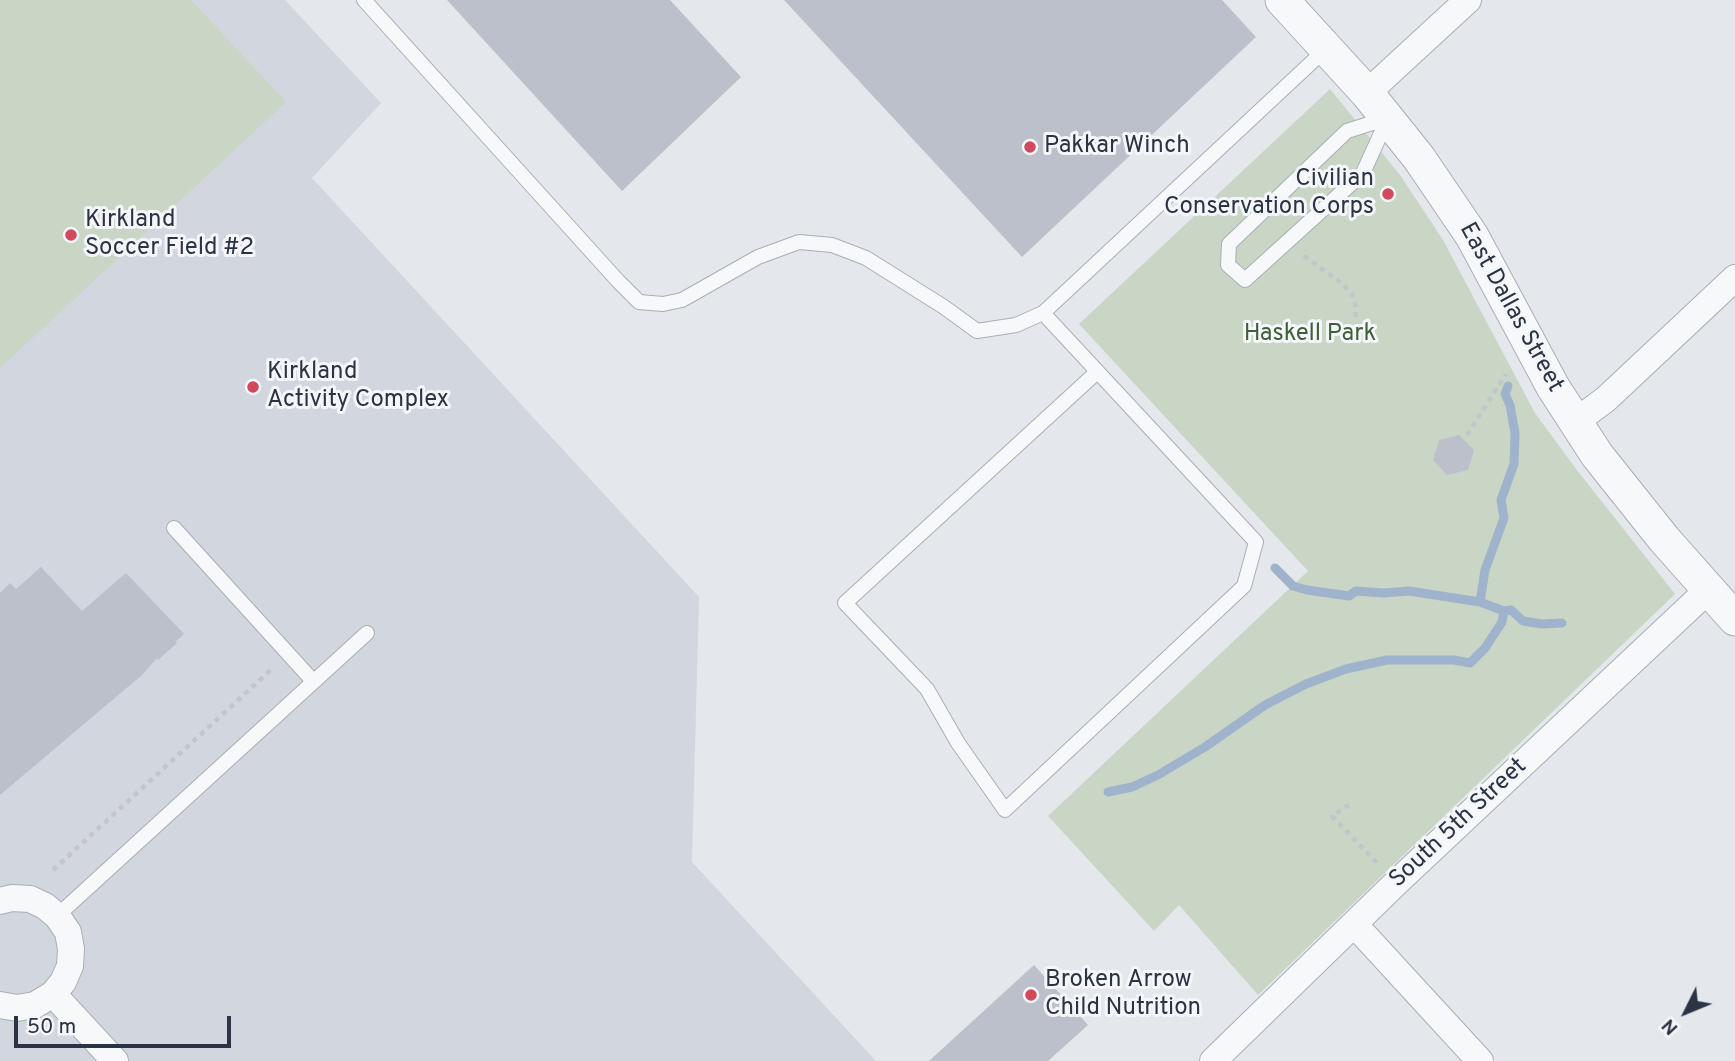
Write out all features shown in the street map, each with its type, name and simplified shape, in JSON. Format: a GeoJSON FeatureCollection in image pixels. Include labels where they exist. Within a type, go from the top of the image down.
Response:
{"type":"FeatureCollection","features":[{"type":"Feature","properties":{"kind":"street","name":"East Dallas Street"},"geometry":{"type":"LineString","coordinates":[[1282,0],[1367,93],[1419,158],[1472,236],[1553,387],[1597,455],[1735,619]]}},
{"type":"Feature","properties":{"kind":"street"},"geometry":{"type":"LineString","coordinates":[[1367,93],[1468,0]]}},
{"type":"Feature","properties":{"kind":"street"},"geometry":{"type":"LineString","coordinates":[[1575,422],[1606,399],[1735,278]]}},
{"type":"Feature","properties":{"kind":"street","name":"South 5th Street"},"geometry":{"type":"LineString","coordinates":[[1213,1061],[1396,883],[1708,590]]}},
{"type":"Feature","properties":{"kind":"street"},"geometry":{"type":"LineString","coordinates":[[0,901],[12,898],[30,899],[46,906],[68,932],[71,949],[70,966],[63,982],[53,994],[35,1004],[17,1008],[0,1005]]}},
{"type":"Feature","properties":{"kind":"street"},"geometry":{"type":"LineString","coordinates":[[1354,924],[1480,1061]]}},
{"type":"Feature","properties":{"kind":"street"},"geometry":{"type":"LineString","coordinates":[[53,994],[115,1061]]}},
{"type":"Feature","properties":{"kind":"lane"},"geometry":{"type":"LineString","coordinates":[[364,0],[639,302],[663,304],[682,300],[758,257],[799,242],[832,245],[866,258],[977,331],[1016,325],[1043,313],[1327,48]]}},
{"type":"Feature","properties":{"kind":"lane"},"geometry":{"type":"LineString","coordinates":[[1388,118],[1363,173],[1287,243],[1245,281],[1228,265],[1229,244],[1348,131],[1388,118]]}},
{"type":"Feature","properties":{"kind":"lane"},"geometry":{"type":"LineString","coordinates":[[1043,313],[1256,542],[1244,586],[1005,810],[958,743],[927,689],[845,603],[1097,372]]}},
{"type":"Feature","properties":{"kind":"lane"},"geometry":{"type":"LineString","coordinates":[[174,528],[313,681]]}},
{"type":"Feature","properties":{"kind":"lane"},"geometry":{"type":"LineString","coordinates":[[57,916],[367,633]]}},
{"type":"Feature","properties":{"kind":"path"},"geometry":{"type":"LineString","coordinates":[[1287,243],[1343,284],[1352,294],[1356,320]]}},
{"type":"Feature","properties":{"kind":"path"},"geometry":{"type":"LineString","coordinates":[[1467,435],[1506,374]]}},
{"type":"Feature","properties":{"kind":"path"},"geometry":{"type":"LineString","coordinates":[[53,870],[289,654]]}},
{"type":"Feature","properties":{"kind":"path"},"geometry":{"type":"LineString","coordinates":[[1349,805],[1332,816],[1396,883]]}},
{"type":"Feature","properties":{"kind":"shaded area","name":"Kirkland Activity Complex"},"geometry":{"type":"Polygon","coordinates":[[[0,0],[285,0],[381,103],[312,178],[699,597],[692,862],[876,1061],[0,1061],[0,0]]]}},
{"type":"Feature","properties":{"kind":"green space","name":"Kirkland Soccer Field #2"},"geometry":{"type":"Polygon","coordinates":[[[0,0],[191,0],[286,102],[0,368],[0,0]]]}},
{"type":"Feature","properties":{"kind":"green space","name":"Haskell Park"},"geometry":{"type":"Polygon","coordinates":[[[1330,89],[1400,175],[1443,240],[1535,413],[1675,594],[1258,995],[1179,905],[1154,931],[1048,816],[1308,571],[1079,324],[1330,89]]]}},
{"type":"Feature","properties":{"kind":"building"},"geometry":{"type":"Polygon","coordinates":[[[447,0],[670,0],[741,77],[622,191],[447,0]]]}},
{"type":"Feature","properties":{"kind":"building","name":"Pakkar Winch"},"geometry":{"type":"Polygon","coordinates":[[[784,0],[1222,0],[1256,37],[1022,257],[784,0]]]}},
{"type":"Feature","properties":{"kind":"building"},"geometry":{"type":"Polygon","coordinates":[[[1459,435],[1474,450],[1468,470],[1447,475],[1433,460],[1439,440],[1459,435]]]}},
{"type":"Feature","properties":{"kind":"building"},"geometry":{"type":"Polygon","coordinates":[[[41,567],[82,611],[126,573],[184,634],[142,675],[0,795],[0,593],[10,583],[16,589],[41,567]]]}},
{"type":"Feature","properties":{"kind":"building","name":"Broken Arrow Child Nutrition"},"geometry":{"type":"Polygon","coordinates":[[[1034,965],[1088,1025],[1048,1061],[929,1061],[1034,965]]]}},
{"type":"Feature","properties":{"kind":"waterway"},"geometry":{"type":"LineString","coordinates":[[1480,602],[1485,570],[1504,518],[1501,500],[1514,464],[1515,433],[1510,405],[1505,394],[1508,386]]}},
{"type":"Feature","properties":{"kind":"waterway"},"geometry":{"type":"LineString","coordinates":[[1275,568],[1293,586],[1307,590],[1349,596],[1356,591],[1409,591],[1480,602],[1504,611],[1511,610],[1523,621],[1562,623]]}},
{"type":"Feature","properties":{"kind":"waterway"},"geometry":{"type":"LineString","coordinates":[[1108,792],[1132,787],[1158,775],[1205,747],[1265,705],[1306,684],[1346,669],[1387,660],[1454,660],[1470,663],[1485,648],[1502,622],[1504,611]]}},
{"type":"Feature","properties":{"kind":"place","name":"Pakkar Winch"},"geometry":{"type":"Point","coordinates":[1030,147]}},
{"type":"Feature","properties":{"kind":"place","name":"Civilian Conservation Corps"},"geometry":{"type":"Point","coordinates":[1388,194]}},
{"type":"Feature","properties":{"kind":"place","name":"Kirkland Soccer Field #2"},"geometry":{"type":"Point","coordinates":[71,235]}},
{"type":"Feature","properties":{"kind":"place","name":"Kirkland Activity Complex"},"geometry":{"type":"Point","coordinates":[253,387]}},
{"type":"Feature","properties":{"kind":"place","name":"Broken Arrow Child Nutrition"},"geometry":{"type":"Point","coordinates":[1031,995]}}]}
